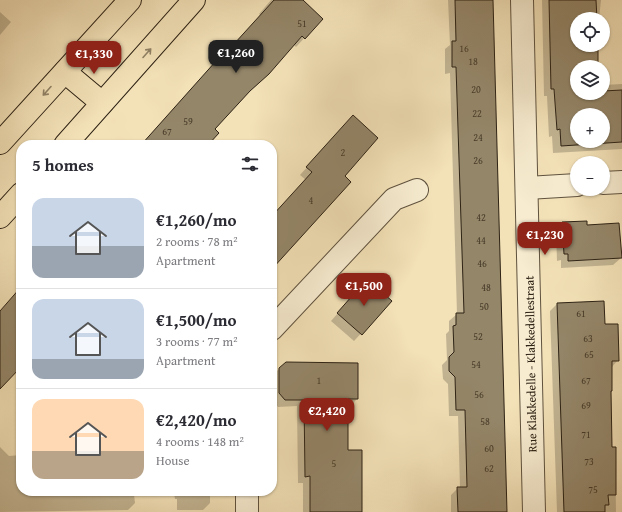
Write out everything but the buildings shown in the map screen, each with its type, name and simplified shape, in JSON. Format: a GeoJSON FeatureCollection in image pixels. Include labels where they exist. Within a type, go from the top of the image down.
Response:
{"type":"FeatureCollection","features":[{"type":"Feature","properties":{"kind":"main road"},"geometry":{"type":"LineString","coordinates":[[0,143],[130,0]]}},
{"type":"Feature","properties":{"kind":"main road"},"geometry":{"type":"LineString","coordinates":[[69,140],[194,0]]}},
{"type":"Feature","properties":{"kind":"main road"},"geometry":{"type":"LineString","coordinates":[[65,72],[102,103]]}},
{"type":"Feature","properties":{"kind":"main road"},"geometry":{"type":"LineString","coordinates":[[0,217],[16,199]]}},
{"type":"Feature","properties":{"kind":"street","name":"Rue Klakkedelle - Klakkedellestraat"},"geometry":{"type":"LineString","coordinates":[[522,0],[534,512]]}},
{"type":"Feature","properties":{"kind":"street"},"geometry":{"type":"LineString","coordinates":[[610,183],[622,182]]}},
{"type":"Feature","properties":{"kind":"street"},"geometry":{"type":"LineString","coordinates":[[527,188],[570,185]]}},
{"type":"Feature","properties":{"kind":"street"},"geometry":{"type":"LineString","coordinates":[[277,324],[394,199],[417,190]]}},
{"type":"Feature","properties":{"kind":"street"},"geometry":{"type":"LineString","coordinates":[[247,496],[247,512]]}}]}
